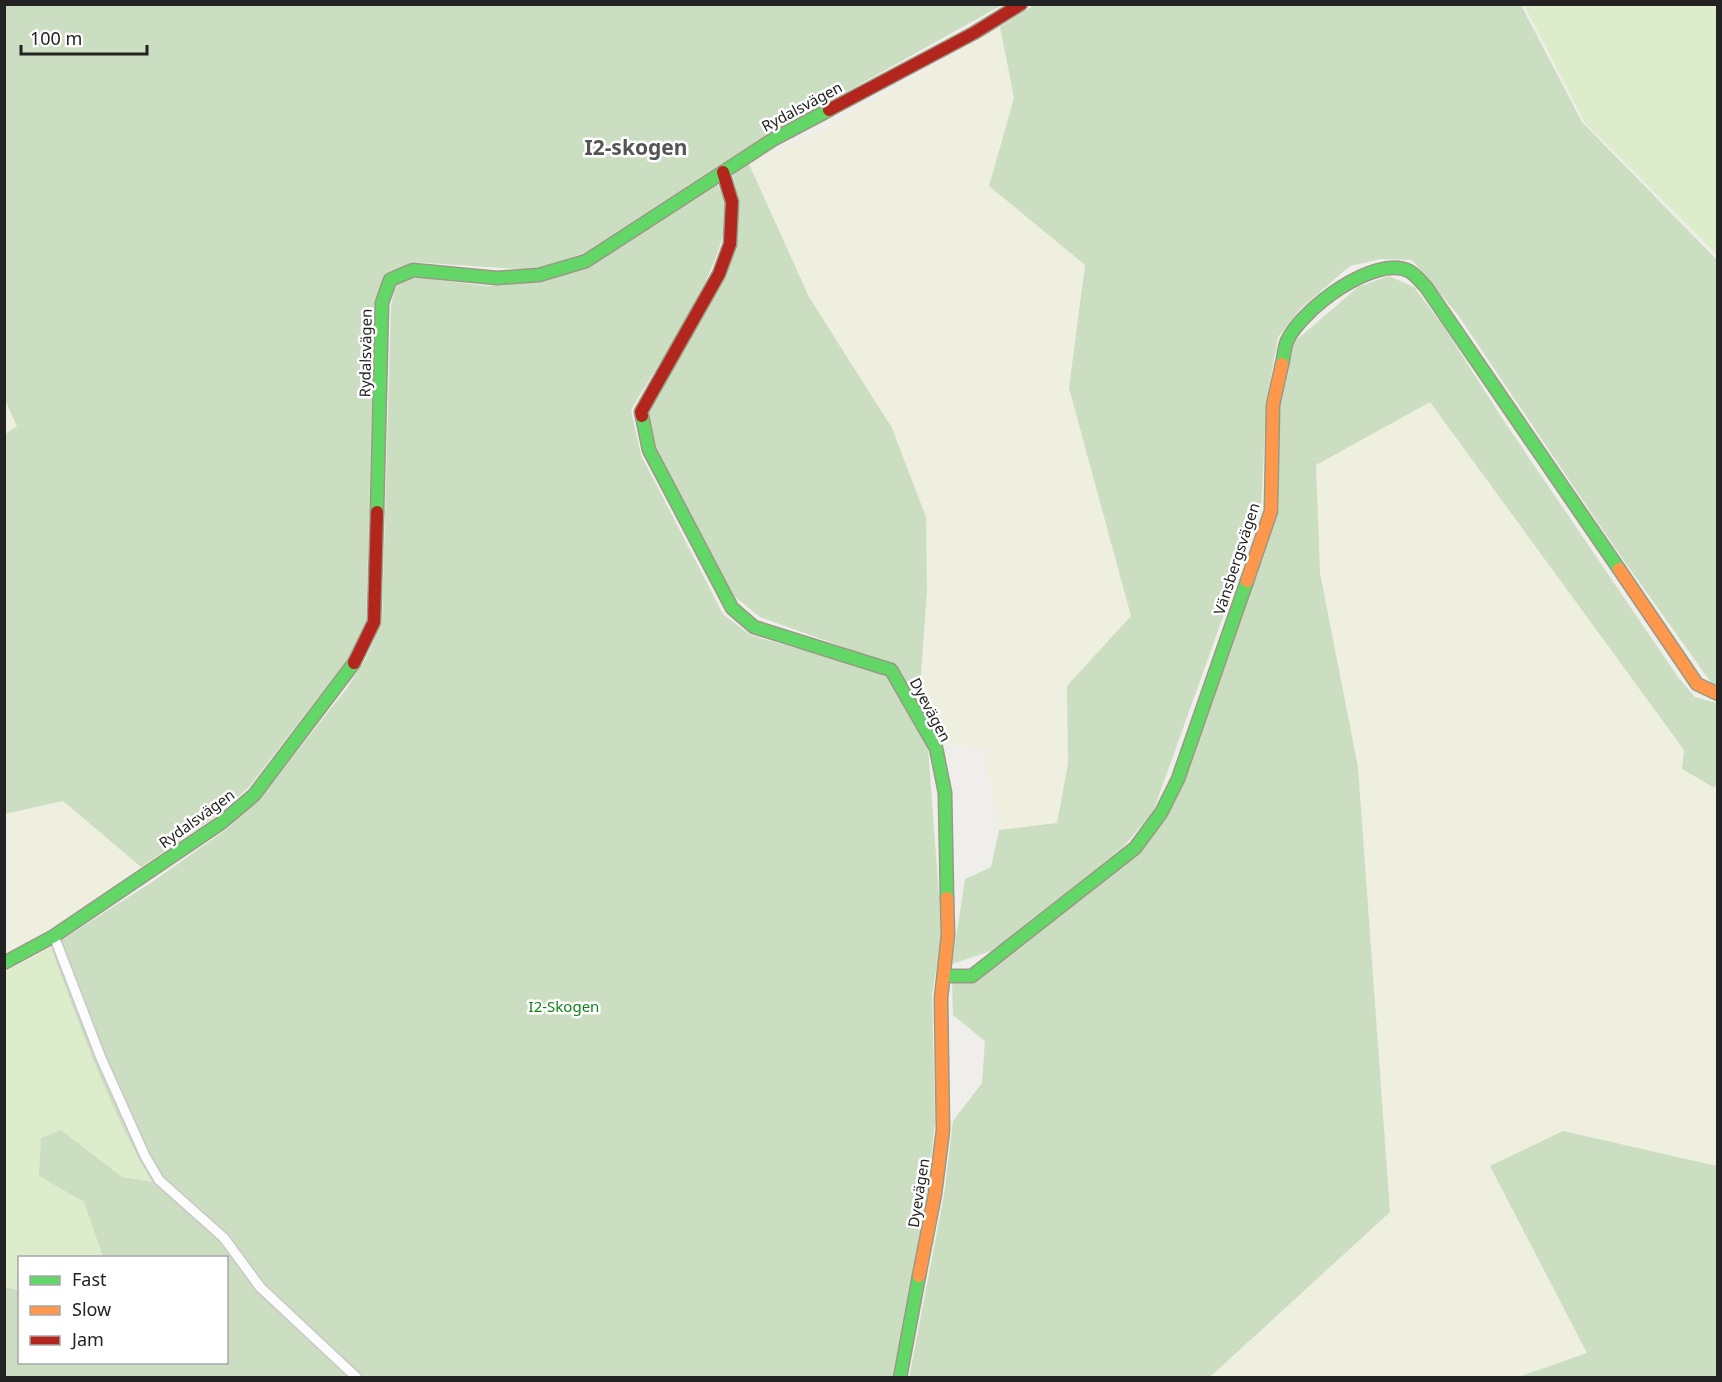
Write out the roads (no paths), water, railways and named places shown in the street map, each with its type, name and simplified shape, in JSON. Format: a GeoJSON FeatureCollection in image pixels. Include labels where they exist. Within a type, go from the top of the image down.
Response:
{"type":"FeatureCollection","features":[{"type":"Feature","properties":{"kind":"street","name":"Rydalsvägen"},"geometry":{"type":"LineString","coordinates":[[4,963],[54,936],[221,823],[254,795],[340,684],[363,649],[374,622],[382,303],[390,280],[413,270],[497,278],[539,275],[586,261],[774,139],[974,33],[1021,4]]}},
{"type":"Feature","properties":{"kind":"street","name":"Dyevägen"},"geometry":{"type":"LineString","coordinates":[[723,172],[732,202],[730,244],[719,274],[642,412],[649,450],[732,608],[754,627],[891,670],[936,748],[945,793],[948,935],[941,998],[943,1130],[935,1194],[900,1377]]}},
{"type":"Feature","properties":{"kind":"street","name":"Vänsbergsvägen"},"geometry":{"type":"LineString","coordinates":[[944,976],[972,976],[986,966],[1135,848],[1161,813],[1178,778],[1271,511],[1273,405],[1287,341],[1309,311],[1360,276],[1389,267],[1410,271],[1426,287],[1697,684],[1718,694]]}},
{"type":"Feature","properties":{"kind":"street"},"geometry":{"type":"LineString","coordinates":[[54,936],[101,1058],[145,1155],[159,1180],[224,1238],[260,1287],[357,1377]]}},
{"type":"Feature","properties":{"kind":"district","name":"I2-skogen"},"geometry":{"type":"Point","coordinates":[636,148]}},
{"type":"Feature","properties":{"kind":"park label","name":"I2-Skogen"},"geometry":{"type":"Point","coordinates":[564,1007]}}]}
